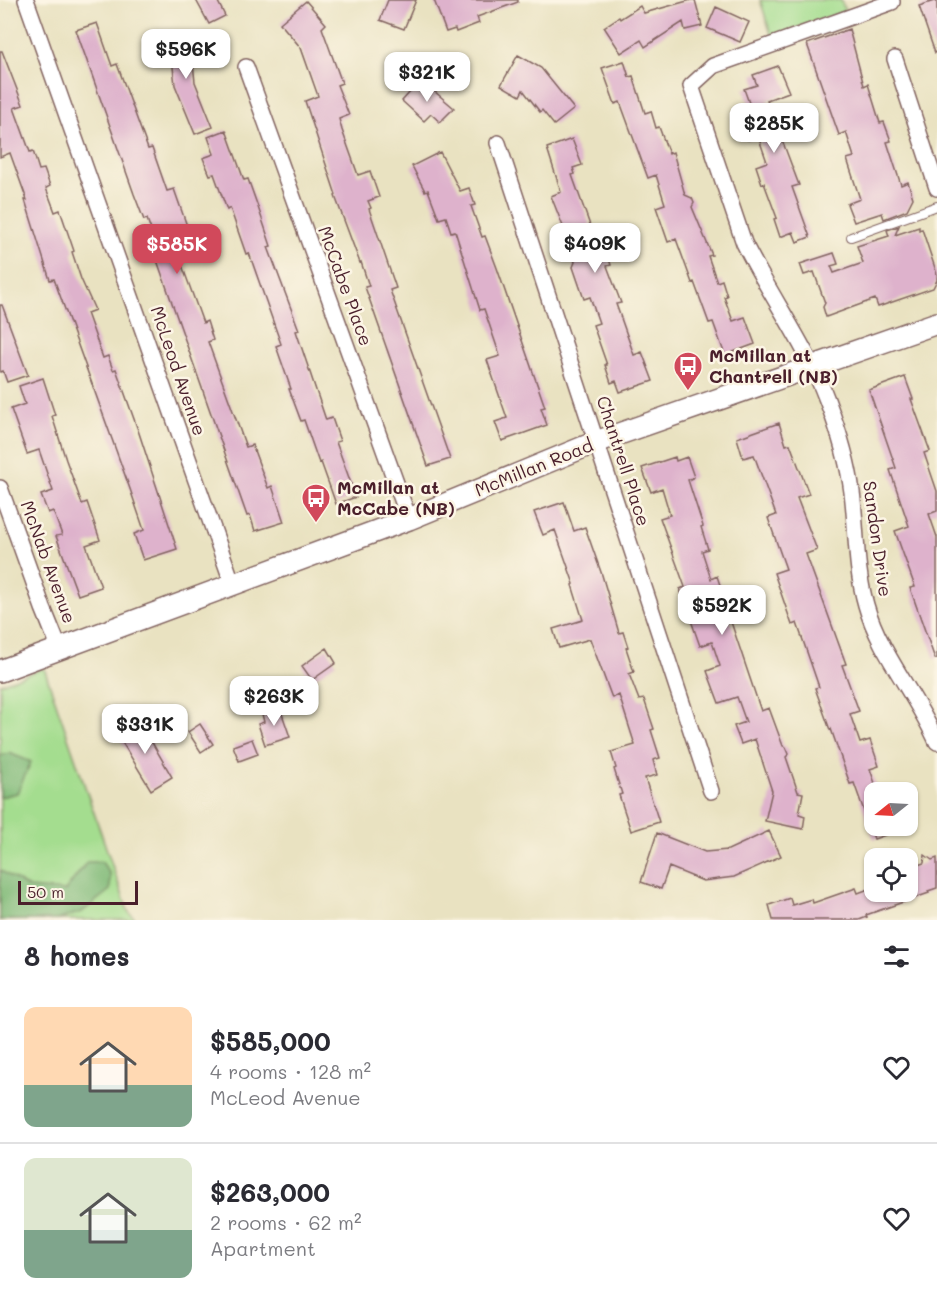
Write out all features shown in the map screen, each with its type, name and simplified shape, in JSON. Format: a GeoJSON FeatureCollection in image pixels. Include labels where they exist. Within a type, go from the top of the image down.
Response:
{"type":"FeatureCollection","features":[{"type":"Feature","properties":{"kind":"main road","name":"McMillan Road"},"geometry":{"type":"LineString","coordinates":[[0,671],[409,519],[596,442],[937,323]]}},
{"type":"Feature","properties":{"kind":"street","name":"McLeod Avenue"},"geometry":{"type":"LineString","coordinates":[[26,0],[233,585]]}},
{"type":"Feature","properties":{"kind":"street","name":"Sandon Drive"},"geometry":{"type":"LineString","coordinates":[[892,2],[713,66],[691,86],[744,243],[812,366],[826,398],[848,469],[859,578],[867,608],[879,639],[918,702],[937,742]]}},
{"type":"Feature","properties":{"kind":"street"},"geometry":{"type":"LineString","coordinates":[[895,59],[937,188]]}},
{"type":"Feature","properties":{"kind":"street","name":"McCabe Place"},"geometry":{"type":"LineString","coordinates":[[246,67],[409,519]]}},
{"type":"Feature","properties":{"kind":"street","name":"Chantrell Place"},"geometry":{"type":"LineString","coordinates":[[498,143],[711,791]]}},
{"type":"Feature","properties":{"kind":"street","name":"McNab Avenue"},"geometry":{"type":"LineString","coordinates":[[0,488],[4,514],[60,650]]}},
{"type":"Feature","properties":{"kind":"lane"},"geometry":{"type":"LineString","coordinates":[[851,237],[937,206]]}},
{"type":"Feature","properties":{"kind":"green space"},"geometry":{"type":"Polygon","coordinates":[[[760,0],[841,0],[845,11],[772,37],[760,0]]]}},
{"type":"Feature","properties":{"kind":"green space"},"geometry":{"type":"Polygon","coordinates":[[[44,668],[128,911],[136,920],[0,920],[0,684],[44,668]]]}},
{"type":"Feature","properties":{"kind":"green space"},"geometry":{"type":"Polygon","coordinates":[[[9,753],[31,762],[17,793],[0,797],[0,756],[9,753]]]}},
{"type":"Feature","properties":{"kind":"green space"},"geometry":{"type":"Polygon","coordinates":[[[87,862],[102,862],[110,874],[110,890],[82,912],[57,920],[0,920],[0,870],[29,888],[65,891],[87,862]]]}},
{"type":"Feature","properties":{"kind":"building"},"geometry":{"type":"Polygon","coordinates":[[[196,0],[217,0],[225,16],[209,24],[196,0]]]}},
{"type":"Feature","properties":{"kind":"building"},"geometry":{"type":"Polygon","coordinates":[[[388,0],[416,0],[404,29],[380,20],[388,0]]]}},
{"type":"Feature","properties":{"kind":"building"},"geometry":{"type":"Polygon","coordinates":[[[434,0],[518,0],[518,2],[477,17],[479,23],[456,32],[455,29],[446,32],[434,0]]]}},
{"type":"Feature","properties":{"kind":"building"},"geometry":{"type":"Polygon","coordinates":[[[695,0],[702,26],[685,30],[683,22],[645,47],[641,40],[621,53],[604,27],[640,6],[644,13],[695,0]]]}},
{"type":"Feature","properties":{"kind":"building"},"geometry":{"type":"Polygon","coordinates":[[[937,0],[937,52],[935,53],[919,6],[937,0]]]}},
{"type":"Feature","properties":{"kind":"building"},"geometry":{"type":"Polygon","coordinates":[[[306,1],[326,24],[322,28],[342,83],[337,85],[349,115],[339,119],[342,130],[358,175],[370,171],[379,197],[368,201],[396,288],[390,290],[450,459],[428,466],[365,287],[369,286],[335,196],[305,101],[318,96],[301,48],[280,23],[306,1]]]}},
{"type":"Feature","properties":{"kind":"building"},"geometry":{"type":"Polygon","coordinates":[[[716,7],[749,22],[740,42],[707,28],[716,7]]]}},
{"type":"Feature","properties":{"kind":"building"},"geometry":{"type":"Polygon","coordinates":[[[97,23],[112,66],[117,64],[148,149],[152,148],[167,191],[174,189],[187,226],[170,232],[203,323],[207,321],[213,340],[208,342],[246,447],[252,445],[268,488],[272,486],[284,522],[255,531],[250,515],[247,516],[152,246],[156,244],[147,219],[144,220],[134,194],[76,30],[97,23]]]}},
{"type":"Feature","properties":{"kind":"building"},"geometry":{"type":"Polygon","coordinates":[[[849,29],[864,86],[868,84],[880,123],[884,122],[891,141],[887,142],[901,185],[908,182],[913,198],[907,210],[884,219],[882,213],[854,222],[847,204],[860,199],[847,159],[854,157],[846,132],[839,135],[807,44],[849,29]]]}},
{"type":"Feature","properties":{"kind":"building"},"geometry":{"type":"Polygon","coordinates":[[[170,32],[191,44],[195,82],[213,127],[195,134],[175,85],[172,58],[163,59],[160,33],[170,32]]]}},
{"type":"Feature","properties":{"kind":"building"},"geometry":{"type":"Polygon","coordinates":[[[0,51],[2,51],[23,105],[14,108],[30,152],[33,151],[39,170],[44,169],[50,186],[46,188],[55,212],[60,210],[81,279],[95,310],[87,313],[103,358],[108,356],[113,370],[116,369],[177,549],[143,560],[134,534],[144,530],[130,489],[54,279],[50,280],[25,200],[27,200],[10,153],[0,157],[0,51]]]}},
{"type":"Feature","properties":{"kind":"building"},"geometry":{"type":"Polygon","coordinates":[[[518,55],[541,68],[574,109],[554,125],[542,110],[540,112],[523,90],[520,96],[501,85],[518,55]]]}},
{"type":"Feature","properties":{"kind":"building"},"geometry":{"type":"Polygon","coordinates":[[[624,61],[629,77],[633,76],[645,113],[651,111],[656,128],[659,127],[669,154],[673,152],[685,195],[692,198],[694,203],[692,207],[712,255],[708,256],[717,282],[722,280],[727,296],[724,297],[733,321],[745,317],[755,344],[725,355],[713,322],[709,323],[694,282],[692,283],[676,239],[668,242],[656,207],[665,204],[656,175],[648,178],[620,102],[615,104],[602,68],[624,61]]]}},
{"type":"Feature","properties":{"kind":"building"},"geometry":{"type":"Polygon","coordinates":[[[778,66],[789,92],[767,100],[799,185],[792,187],[810,237],[797,242],[793,232],[780,237],[774,219],[777,218],[756,166],[767,162],[758,136],[748,140],[740,118],[753,114],[744,89],[757,85],[753,75],[778,66]]]}},
{"type":"Feature","properties":{"kind":"building"},"geometry":{"type":"Polygon","coordinates":[[[421,80],[454,108],[440,122],[431,114],[424,121],[402,101],[421,80]]]}},
{"type":"Feature","properties":{"kind":"building"},"geometry":{"type":"Polygon","coordinates":[[[226,130],[244,180],[248,179],[258,207],[271,246],[268,247],[299,330],[296,331],[326,420],[332,418],[340,441],[336,442],[356,497],[336,504],[304,420],[301,421],[289,389],[291,389],[276,346],[281,344],[249,253],[246,254],[230,208],[227,210],[214,174],[210,175],[203,158],[214,154],[208,137],[226,130]]]}},
{"type":"Feature","properties":{"kind":"building"},"geometry":{"type":"Polygon","coordinates":[[[572,139],[582,165],[573,168],[575,174],[572,175],[592,231],[599,229],[611,265],[607,266],[621,303],[616,304],[634,355],[642,352],[653,381],[620,392],[616,381],[611,383],[593,325],[599,323],[590,297],[584,299],[573,267],[575,262],[568,239],[551,196],[561,192],[547,148],[572,139]]]}},
{"type":"Feature","properties":{"kind":"building"},"geometry":{"type":"Polygon","coordinates":[[[440,152],[460,191],[469,188],[475,205],[471,206],[482,237],[485,236],[497,268],[545,407],[541,408],[547,425],[502,441],[495,422],[507,418],[487,360],[500,356],[484,309],[480,310],[455,231],[451,232],[446,217],[439,219],[428,190],[425,191],[412,166],[440,152]]]}},
{"type":"Feature","properties":{"kind":"building"},"geometry":{"type":"Polygon","coordinates":[[[899,226],[895,235],[919,227],[919,230],[922,229],[937,274],[933,288],[878,307],[875,299],[826,317],[823,307],[825,303],[814,272],[804,275],[800,264],[834,253],[838,264],[831,266],[834,273],[863,263],[857,246],[889,236],[887,230],[899,226]]]}},
{"type":"Feature","properties":{"kind":"building"},"geometry":{"type":"Polygon","coordinates":[[[0,305],[2,305],[28,375],[7,382],[3,371],[0,372],[0,305]]]}},
{"type":"Feature","properties":{"kind":"building"},"geometry":{"type":"Polygon","coordinates":[[[905,377],[930,451],[924,453],[937,491],[937,511],[929,514],[937,537],[937,659],[935,659],[910,588],[915,587],[895,531],[909,526],[890,470],[896,468],[869,390],[905,377]]]}},
{"type":"Feature","properties":{"kind":"building"},"geometry":{"type":"Polygon","coordinates":[[[43,378],[66,460],[82,504],[87,502],[100,540],[86,545],[101,587],[78,595],[56,536],[62,535],[53,511],[48,513],[41,495],[53,491],[39,450],[27,454],[11,409],[25,404],[19,386],[43,378]]]}},
{"type":"Feature","properties":{"kind":"building"},"geometry":{"type":"Polygon","coordinates":[[[779,423],[786,445],[790,444],[809,494],[797,498],[817,550],[806,554],[846,664],[842,665],[859,711],[850,714],[860,743],[870,740],[879,766],[870,769],[875,782],[864,782],[864,811],[854,783],[850,784],[815,688],[819,687],[797,623],[792,625],[774,573],[786,569],[768,518],[776,515],[754,455],[743,458],[737,438],[779,423]]]}},
{"type":"Feature","properties":{"kind":"building"},"geometry":{"type":"Polygon","coordinates":[[[675,457],[676,461],[687,457],[694,477],[688,480],[708,549],[702,551],[711,579],[717,576],[722,591],[715,593],[723,618],[729,616],[761,711],[769,708],[783,746],[789,754],[786,757],[798,792],[803,793],[799,814],[805,816],[803,829],[765,821],[772,791],[755,739],[741,744],[734,726],[746,722],[737,697],[719,703],[707,671],[720,666],[712,642],[700,646],[680,589],[685,587],[660,518],[670,515],[662,488],[651,492],[642,468],[675,457]]]}},
{"type":"Feature","properties":{"kind":"building"},"geometry":{"type":"Polygon","coordinates":[[[564,502],[574,531],[585,527],[619,633],[623,632],[628,647],[626,648],[634,672],[629,674],[639,700],[644,699],[660,758],[653,760],[657,775],[645,778],[659,822],[631,831],[619,795],[622,794],[611,752],[635,745],[619,695],[612,698],[590,639],[559,648],[553,629],[583,620],[572,585],[574,584],[555,530],[543,535],[534,512],[564,502]]]}},
{"type":"Feature","properties":{"kind":"building"},"geometry":{"type":"Polygon","coordinates":[[[327,648],[336,663],[312,680],[302,666],[327,648]]]}},
{"type":"Feature","properties":{"kind":"building"},"geometry":{"type":"Polygon","coordinates":[[[280,708],[290,737],[265,745],[258,724],[264,722],[262,714],[280,708]]]}},
{"type":"Feature","properties":{"kind":"building"},"geometry":{"type":"Polygon","coordinates":[[[139,720],[172,777],[151,790],[117,734],[139,720]]]}},
{"type":"Feature","properties":{"kind":"building"},"geometry":{"type":"Polygon","coordinates":[[[200,724],[213,744],[201,752],[188,732],[200,724]]]}},
{"type":"Feature","properties":{"kind":"building"},"geometry":{"type":"Polygon","coordinates":[[[252,739],[258,754],[239,761],[233,746],[252,739]]]}},
{"type":"Feature","properties":{"kind":"building"},"geometry":{"type":"Polygon","coordinates":[[[769,831],[781,856],[734,877],[703,881],[669,867],[661,889],[641,882],[657,833],[705,852],[728,850],[769,831]]]}},
{"type":"Feature","properties":{"kind":"building"},"geometry":{"type":"Polygon","coordinates":[[[925,855],[932,860],[937,858],[937,888],[918,897],[918,865],[924,863],[925,855]]]}},
{"type":"Feature","properties":{"kind":"building"},"geometry":{"type":"Polygon","coordinates":[[[856,888],[858,893],[864,891],[864,902],[903,902],[866,915],[867,917],[859,920],[773,920],[769,905],[790,898],[792,905],[812,899],[813,903],[856,888]]]}},
{"type":"Feature","properties":{"kind":"place","name":"McMillan at Chantrell (NB)"},"geometry":{"type":"Point","coordinates":[688,392]}},
{"type":"Feature","properties":{"kind":"place","name":"McMillan at McCabe (NB)"},"geometry":{"type":"Point","coordinates":[316,524]}}]}
